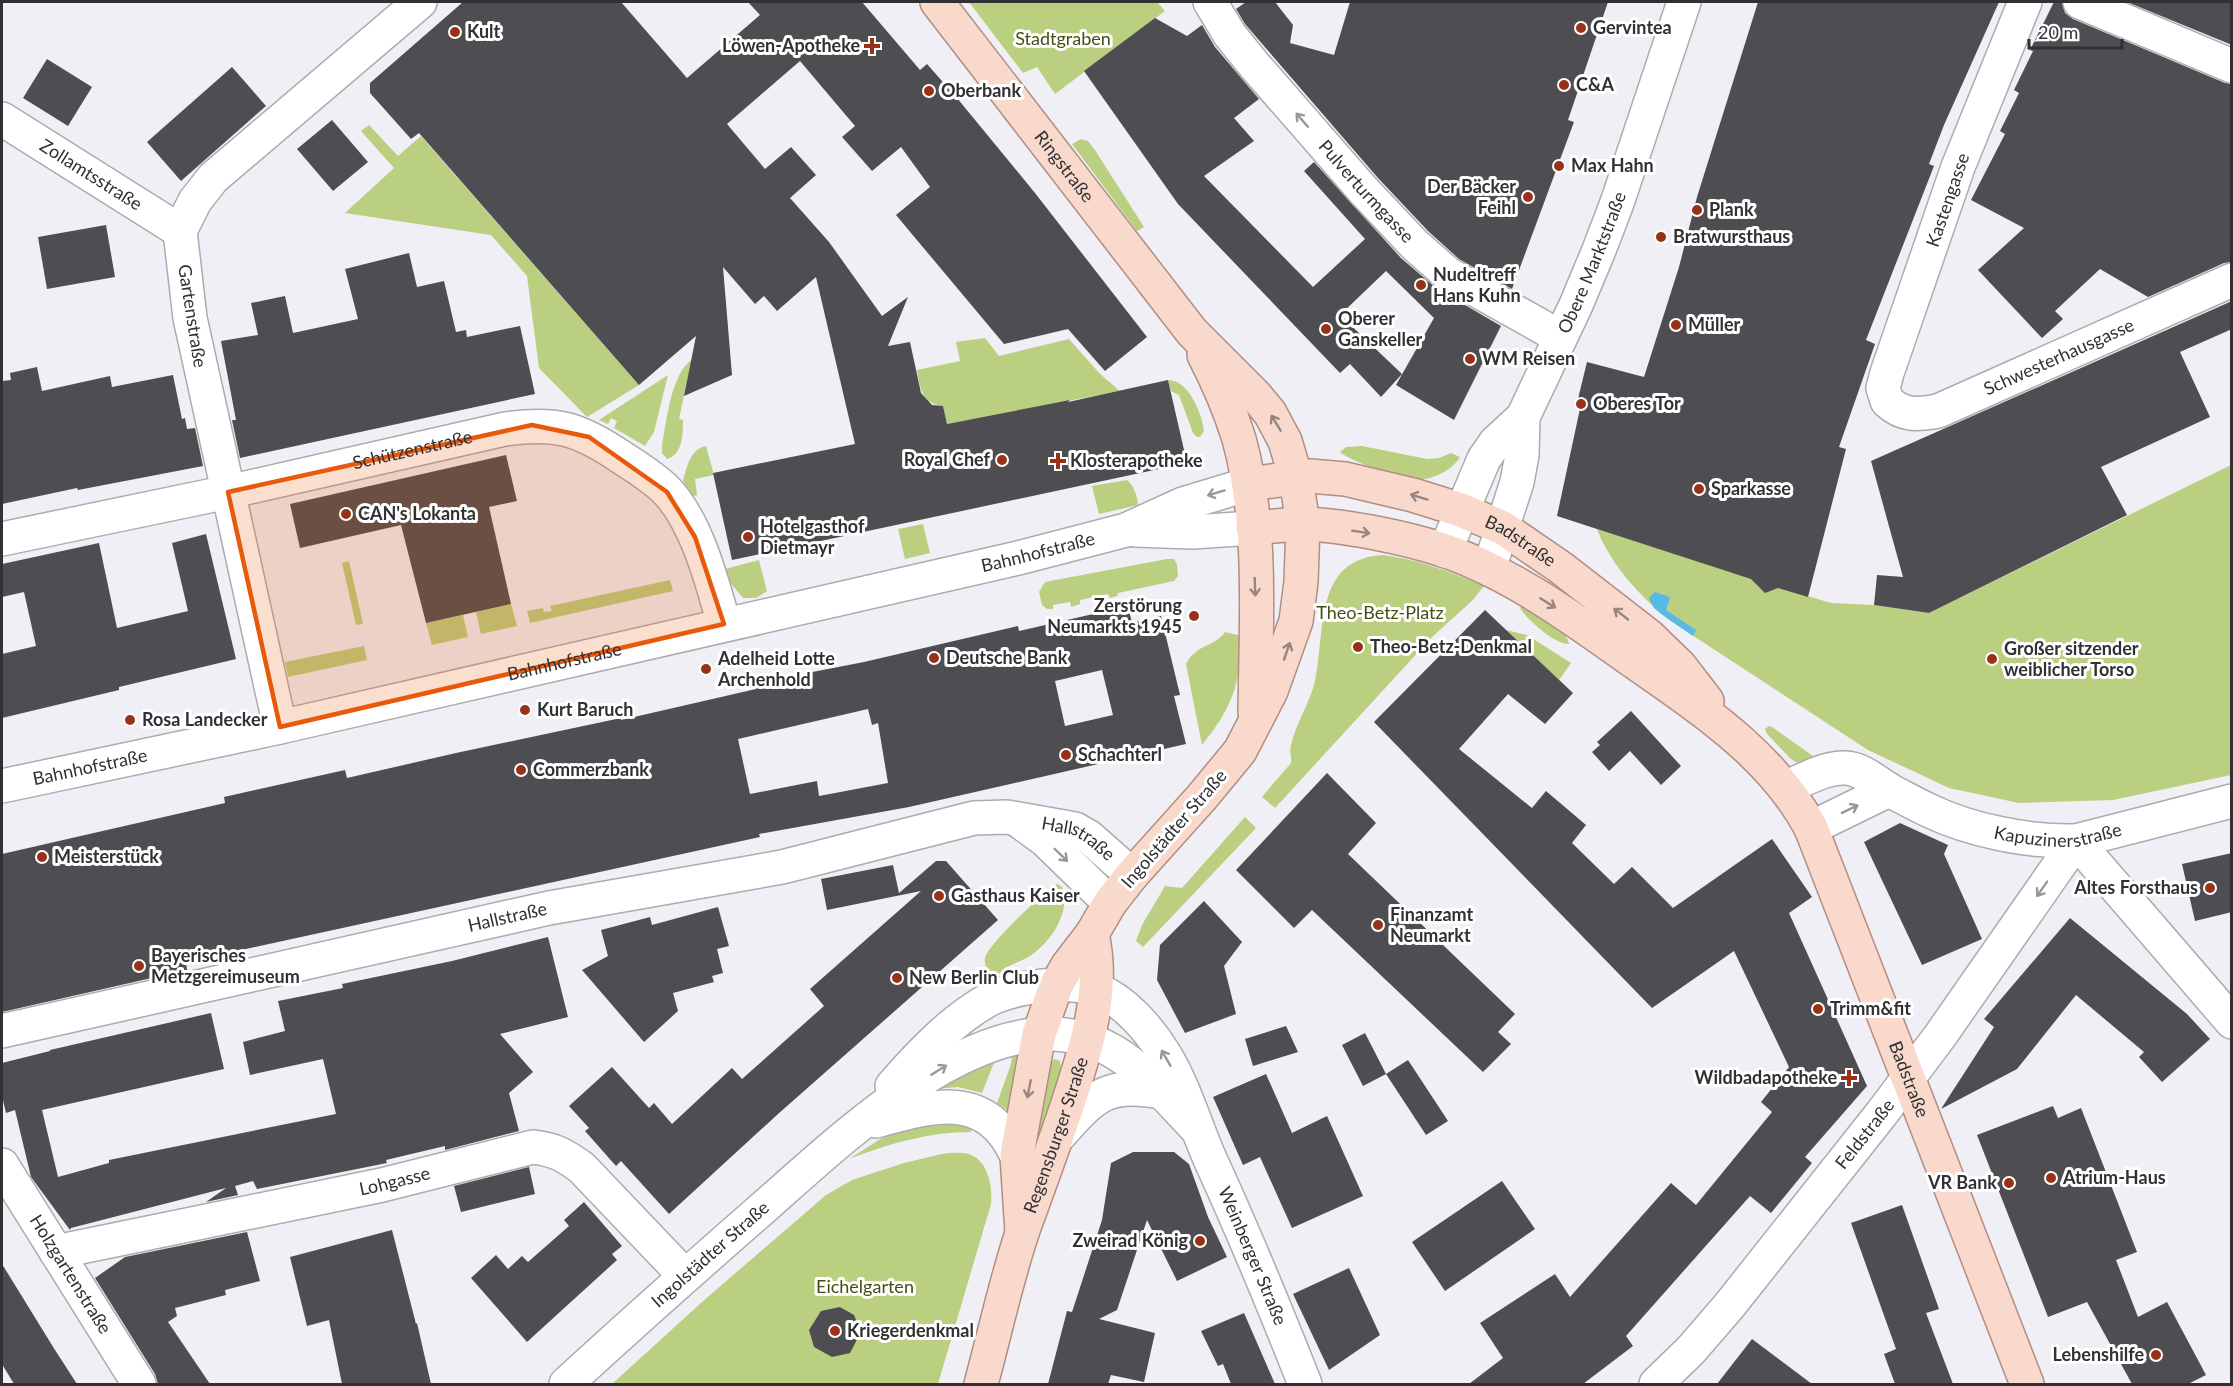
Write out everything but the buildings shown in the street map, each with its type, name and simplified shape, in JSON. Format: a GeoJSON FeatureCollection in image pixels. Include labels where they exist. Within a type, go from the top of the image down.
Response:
{"type":"FeatureCollection","features":[{"type":"Feature","properties":{"kind":"main road","name":"Ringstraße"},"geometry":{"type":"LineString","coordinates":[[937,2],[1192,332],[1236,374],[1270,413],[1285,441],[1296,478]]}},
{"type":"Feature","properties":{"kind":"main road","name":"Ringstraße"},"geometry":{"type":"LineString","coordinates":[[1192,332],[1224,396],[1239,439],[1249,484],[1253,528]]}},
{"type":"Feature","properties":{"kind":"main road","name":"Badstraße"},"geometry":{"type":"LineString","coordinates":[[1249,484],[1322,477],[1377,485],[1461,510],[1503,528],[1560,567],[1666,651],[1696,685],[1728,729],[1785,788],[1811,828],[2027,1384]]}},
{"type":"Feature","properties":{"kind":"main road","name":"Ingolstädter Straße"},"geometry":{"type":"LineString","coordinates":[[1039,1034],[1056,986],[1068,965],[1132,875],[1240,751],[1279,672],[1296,621],[1302,563],[1303,524],[1296,478]]}},
{"type":"Feature","properties":{"kind":"main road","name":"Badstraße"},"geometry":{"type":"LineString","coordinates":[[1253,528],[1303,524],[1359,531],[1410,541],[1445,551],[1489,568],[1586,627],[1728,729]]}},
{"type":"Feature","properties":{"kind":"main road","name":"Ingolstädter Straße"},"geometry":{"type":"LineString","coordinates":[[1253,528],[1256,599],[1255,723]]}},
{"type":"Feature","properties":{"kind":"main road"},"geometry":{"type":"LineString","coordinates":[[1089,1040],[1096,989],[1097,958],[1092,934]]}},
{"type":"Feature","properties":{"kind":"main road","name":"Regensburger Straße"},"geometry":{"type":"LineString","coordinates":[[1022,1232],[1017,1156],[1039,1034]]}},
{"type":"Feature","properties":{"kind":"main road","name":"Regensburger Straße"},"geometry":{"type":"LineString","coordinates":[[981,1384],[1022,1232],[1089,1040]]}},
{"type":"Feature","properties":{"kind":"street"},"geometry":{"type":"LineString","coordinates":[[180,231],[195,201],[213,178],[420,2]]}},
{"type":"Feature","properties":{"kind":"street","name":"Pulverturmgasse"},"geometry":{"type":"LineString","coordinates":[[1210,2],[1230,35],[1254,66],[1364,191],[1415,245],[1448,274],[1560,338]]}},
{"type":"Feature","properties":{"kind":"street","name":"Obere Marktstraße"},"geometry":{"type":"LineString","coordinates":[[1489,568],[1521,467],[1524,417],[1588,276],[1617,203],[1684,2]]}},
{"type":"Feature","properties":{"kind":"street","name":"Kastengasse"},"geometry":{"type":"LineString","coordinates":[[1887,401],[1883,388],[1887,373],[1958,167],[2025,2]]}},
{"type":"Feature","properties":{"kind":"street"},"geometry":{"type":"LineString","coordinates":[[2080,2],[2232,66]]}},
{"type":"Feature","properties":{"kind":"street","name":"Zollamtsstraße"},"geometry":{"type":"LineString","coordinates":[[2,119],[180,231]]}},
{"type":"Feature","properties":{"kind":"street","name":"Gartenstraße"},"geometry":{"type":"LineString","coordinates":[[180,231],[190,318],[280,727]]}},
{"type":"Feature","properties":{"kind":"street","name":"Schwesterhausgasse"},"geometry":{"type":"LineString","coordinates":[[1887,401],[1904,413],[1914,415],[1938,411],[2232,280]]}},
{"type":"Feature","properties":{"kind":"street","name":"Obere Marktstraße"},"geometry":{"type":"LineString","coordinates":[[1445,551],[1478,471],[1490,449],[1524,417]]}},
{"type":"Feature","properties":{"kind":"street","name":"Schützenstraße"},"geometry":{"type":"LineString","coordinates":[[2,539],[228,492],[505,429],[547,425],[574,430],[612,451],[668,492],[695,537],[724,624]]}},
{"type":"Feature","properties":{"kind":"street","name":"Bahnhofstraße"},"geometry":{"type":"LineString","coordinates":[[2,786],[280,727],[1018,558],[1126,530],[1183,504],[1249,484]]}},
{"type":"Feature","properties":{"kind":"street","name":"Bahnhofstraße"},"geometry":{"type":"LineString","coordinates":[[1126,530],[1192,531],[1253,528]]}},
{"type":"Feature","properties":{"kind":"street","name":"Kapuzinerstraße"},"geometry":{"type":"LineString","coordinates":[[1785,788],[1836,768],[1849,768],[1940,815],[1978,827],[2037,840],[2076,841],[2232,801]]}},
{"type":"Feature","properties":{"kind":"street"},"geometry":{"type":"LineString","coordinates":[[1811,828],[1889,790]]}},
{"type":"Feature","properties":{"kind":"street","name":"Hallstraße"},"geometry":{"type":"LineString","coordinates":[[2,1031],[549,908],[782,867],[974,818],[1015,819],[1075,829],[1089,837],[1132,875]]}},
{"type":"Feature","properties":{"kind":"street","name":"Hallstraße"},"geometry":{"type":"LineString","coordinates":[[1015,819],[1046,840],[1110,903]]}},
{"type":"Feature","properties":{"kind":"street"},"geometry":{"type":"LineString","coordinates":[[2076,841],[2232,1022]]}},
{"type":"Feature","properties":{"kind":"street","name":"Feldstraße"},"geometry":{"type":"LineString","coordinates":[[1656,1384],[1691,1350],[1729,1306],[1908,1079],[2076,841]]}},
{"type":"Feature","properties":{"kind":"street"},"geometry":{"type":"LineString","coordinates":[[1056,986],[1096,989]]}},
{"type":"Feature","properties":{"kind":"street","name":"Ingolstädter Straße"},"geometry":{"type":"LineString","coordinates":[[856,1126],[905,1070],[965,1016],[1002,994],[1035,987],[1056,986]]}},
{"type":"Feature","properties":{"kind":"street","name":"Weinberger Straße"},"geometry":{"type":"LineString","coordinates":[[1096,989],[1124,1008],[1158,1045],[1174,1071],[1260,1268],[1305,1384]]}},
{"type":"Feature","properties":{"kind":"street","name":"Ingolstädter Straße"},"geometry":{"type":"LineString","coordinates":[[566,1384],[856,1126],[957,1060],[1001,1041],[1039,1034]]}},
{"type":"Feature","properties":{"kind":"street","name":"Weinberger Straße"},"geometry":{"type":"LineString","coordinates":[[1039,1034],[1071,1035],[1103,1046],[1131,1063],[1197,1128]]}},
{"type":"Feature","properties":{"kind":"street"},"geometry":{"type":"LineString","coordinates":[[1056,1139],[1091,1103],[1110,1091],[1130,1088],[1161,1092]]}},
{"type":"Feature","properties":{"kind":"street"},"geometry":{"type":"LineString","coordinates":[[856,1126],[912,1111],[936,1107],[958,1108],[985,1115],[993,1120],[1005,1134],[1017,1156]]}},
{"type":"Feature","properties":{"kind":"street","name":"Lohgasse"},"geometry":{"type":"LineString","coordinates":[[56,1252],[382,1185],[533,1148],[549,1149],[564,1154],[582,1168],[685,1276]]}},
{"type":"Feature","properties":{"kind":"street","name":"Holzgartenstraße"},"geometry":{"type":"LineString","coordinates":[[2,1165],[140,1384]]}},
{"type":"Feature","properties":{"kind":"highlighted area"},"geometry":{"type":"Polygon","coordinates":[[[532,425],[589,437],[667,492],[695,537],[724,624],[280,727],[228,492],[532,425]]]}},
{"type":"Feature","properties":{"kind":"green space","name":"Stadtgraben"},"geometry":{"type":"Polygon","coordinates":[[[969,2],[1157,2],[1165,11],[1055,94],[1037,67],[1023,73],[969,2]]]}},
{"type":"Feature","properties":{"kind":"green space"},"geometry":{"type":"Polygon","coordinates":[[[369,125],[398,156],[421,136],[639,385],[587,417],[539,368],[527,276],[491,235],[345,213],[394,168],[361,131],[369,125]]]}},
{"type":"Feature","properties":{"kind":"green space"},"geometry":{"type":"Polygon","coordinates":[[[1081,139],[1088,141],[1095,150],[1144,227],[1137,231],[1072,144],[1081,139]]]}},
{"type":"Feature","properties":{"kind":"green space"},"geometry":{"type":"Polygon","coordinates":[[[985,338],[999,356],[1069,339],[1100,374],[1120,391],[947,424],[943,406],[930,402],[923,394],[917,370],[960,361],[956,342],[985,338]]]}},
{"type":"Feature","properties":{"kind":"green space"},"geometry":{"type":"Polygon","coordinates":[[[697,357],[689,372],[679,419],[683,420],[681,443],[676,453],[667,459],[662,453],[662,445],[668,409],[681,372],[697,357]]]}},
{"type":"Feature","properties":{"kind":"green space"},"geometry":{"type":"Polygon","coordinates":[[[668,375],[654,432],[645,446],[614,428],[617,421],[611,418],[608,424],[599,420],[668,375]]]}},
{"type":"Feature","properties":{"kind":"green space"},"geometry":{"type":"Polygon","coordinates":[[[1168,380],[1175,381],[1182,386],[1193,399],[1203,424],[1204,431],[1200,437],[1193,433],[1179,395],[1171,391],[1168,380]]]}},
{"type":"Feature","properties":{"kind":"green space"},"geometry":{"type":"Polygon","coordinates":[[[706,446],[714,475],[695,479],[697,495],[691,497],[683,481],[686,470],[696,451],[706,446]]]}},
{"type":"Feature","properties":{"kind":"green space"},"geometry":{"type":"Polygon","coordinates":[[[1362,446],[1427,459],[1439,458],[1451,453],[1460,457],[1450,468],[1430,478],[1406,478],[1381,471],[1340,452],[1346,447],[1362,446]]]}},
{"type":"Feature","properties":{"kind":"green space"},"geometry":{"type":"Polygon","coordinates":[[[2231,465],[2231,775],[2113,800],[2019,803],[1949,788],[1868,750],[1669,620],[1627,579],[1610,555],[1597,529],[1756,580],[1757,585],[1764,591],[1777,587],[1831,603],[1874,605],[1929,613],[2231,465]]]}},
{"type":"Feature","properties":{"kind":"green space"},"geometry":{"type":"Polygon","coordinates":[[[1127,480],[1135,491],[1138,505],[1099,514],[1092,486],[1127,480]]]}},
{"type":"Feature","properties":{"kind":"green space"},"geometry":{"type":"Polygon","coordinates":[[[923,524],[930,553],[905,559],[898,529],[923,524]]]}},
{"type":"Feature","properties":{"kind":"green space","name":"Theo-Betz-Platz"},"geometry":{"type":"Polygon","coordinates":[[[1384,555],[1435,567],[1484,586],[1473,600],[1432,637],[1275,808],[1262,797],[1291,763],[1290,747],[1315,681],[1323,620],[1327,600],[1334,583],[1345,569],[1361,559],[1384,555]]]}},
{"type":"Feature","properties":{"kind":"green space"},"geometry":{"type":"Polygon","coordinates":[[[1174,559],[1177,564],[1178,576],[1174,581],[1118,593],[1117,596],[1110,598],[1108,594],[1080,600],[1080,604],[1071,607],[1070,602],[1053,605],[1053,609],[1047,609],[1042,605],[1039,592],[1045,582],[1174,559]]]}},
{"type":"Feature","properties":{"kind":"green space"},"geometry":{"type":"Polygon","coordinates":[[[759,560],[767,591],[756,598],[743,598],[728,580],[725,569],[759,560]]]}},
{"type":"Feature","properties":{"kind":"green space"},"geometry":{"type":"Polygon","coordinates":[[[349,561],[363,624],[356,625],[342,563],[349,561]]]}},
{"type":"Feature","properties":{"kind":"green space"},"geometry":{"type":"Polygon","coordinates":[[[670,580],[673,591],[530,623],[527,611],[543,608],[544,612],[552,611],[550,606],[670,580]]]}},
{"type":"Feature","properties":{"kind":"green space"},"geometry":{"type":"Polygon","coordinates":[[[511,604],[517,626],[481,634],[476,612],[511,604]]]}},
{"type":"Feature","properties":{"kind":"green space"},"geometry":{"type":"Polygon","coordinates":[[[1523,605],[1563,633],[1569,644],[1557,640],[1535,625],[1520,608],[1523,605]]]}},
{"type":"Feature","properties":{"kind":"green space"},"geometry":{"type":"Polygon","coordinates":[[[463,615],[468,637],[432,645],[426,623],[463,615]]]}},
{"type":"Feature","properties":{"kind":"green space"},"geometry":{"type":"Polygon","coordinates":[[[1506,630],[1527,635],[1571,663],[1559,680],[1506,630]]]}},
{"type":"Feature","properties":{"kind":"green space"},"geometry":{"type":"Polygon","coordinates":[[[1225,632],[1242,636],[1239,668],[1228,706],[1202,745],[1186,664],[1195,652],[1216,641],[1225,632]]]}},
{"type":"Feature","properties":{"kind":"green space"},"geometry":{"type":"Polygon","coordinates":[[[364,646],[367,660],[288,677],[285,662],[364,646]]]}},
{"type":"Feature","properties":{"kind":"green space"},"geometry":{"type":"Polygon","coordinates":[[[1769,726],[1820,761],[1801,765],[1791,759],[1767,734],[1765,729],[1769,726]]]}},
{"type":"Feature","properties":{"kind":"green space"},"geometry":{"type":"Polygon","coordinates":[[[1245,817],[1256,828],[1143,947],[1136,941],[1142,925],[1165,886],[1182,888],[1245,817]]]}},
{"type":"Feature","properties":{"kind":"green space"},"geometry":{"type":"Polygon","coordinates":[[[1057,884],[1062,887],[1064,905],[1054,932],[1031,955],[1007,967],[994,978],[990,976],[985,963],[988,951],[1017,919],[1057,884]]]}},
{"type":"Feature","properties":{"kind":"green space"},"geometry":{"type":"Polygon","coordinates":[[[1020,1052],[1015,1115],[997,1103],[1012,1055],[1020,1052]]]}},
{"type":"Feature","properties":{"kind":"green space"},"geometry":{"type":"Polygon","coordinates":[[[1054,1059],[1060,1061],[1061,1067],[1044,1131],[1032,1128],[1050,1064],[1054,1059]]]}},
{"type":"Feature","properties":{"kind":"green space"},"geometry":{"type":"Polygon","coordinates":[[[995,1060],[982,1093],[958,1087],[936,1089],[995,1060]]]}},
{"type":"Feature","properties":{"kind":"green space"},"geometry":{"type":"Polygon","coordinates":[[[972,1118],[971,1132],[940,1134],[909,1140],[849,1159],[911,1123],[972,1118]]]}},
{"type":"Feature","properties":{"kind":"green space","name":"Eichelgarten"},"geometry":{"type":"Polygon","coordinates":[[[965,1153],[980,1162],[990,1182],[991,1204],[938,1384],[612,1384],[702,1302],[826,1195],[852,1180],[904,1163],[942,1154],[965,1153]]]}},
{"type":"Feature","properties":{"kind":"water"},"geometry":{"type":"Polygon","coordinates":[[[1655,592],[1670,597],[1666,610],[1696,630],[1693,636],[1654,608],[1649,598],[1655,592]]]}},
{"type":"Feature","properties":{"kind":"place","name":"Gervintea"},"geometry":{"type":"Point","coordinates":[1581,28]}},
{"type":"Feature","properties":{"kind":"place","name":"Kult"},"geometry":{"type":"Point","coordinates":[455,32]}},
{"type":"Feature","properties":{"kind":"place","name":"Löwen-Apotheke"},"geometry":{"type":"Point","coordinates":[872,46]}},
{"type":"Feature","properties":{"kind":"place","name":"C&A"},"geometry":{"type":"Point","coordinates":[1564,85]}},
{"type":"Feature","properties":{"kind":"place","name":"Oberbank"},"geometry":{"type":"Point","coordinates":[929,91]}},
{"type":"Feature","properties":{"kind":"place","name":"Max Hahn"},"geometry":{"type":"Point","coordinates":[1559,166]}},
{"type":"Feature","properties":{"kind":"place","name":"Der Bäcker Feihl"},"geometry":{"type":"Point","coordinates":[1528,197]}},
{"type":"Feature","properties":{"kind":"place","name":"Plank"},"geometry":{"type":"Point","coordinates":[1697,210]}},
{"type":"Feature","properties":{"kind":"place","name":"Bratwursthaus"},"geometry":{"type":"Point","coordinates":[1661,237]}},
{"type":"Feature","properties":{"kind":"place","name":"Nudeltreff Hans Kuhn"},"geometry":{"type":"Point","coordinates":[1421,285]}},
{"type":"Feature","properties":{"kind":"place","name":"Müller"},"geometry":{"type":"Point","coordinates":[1676,325]}},
{"type":"Feature","properties":{"kind":"place","name":"Oberer Ganskeller"},"geometry":{"type":"Point","coordinates":[1326,329]}},
{"type":"Feature","properties":{"kind":"place","name":"WM Reisen"},"geometry":{"type":"Point","coordinates":[1470,359]}},
{"type":"Feature","properties":{"kind":"place","name":"Oberes Tor"},"geometry":{"type":"Point","coordinates":[1581,404]}},
{"type":"Feature","properties":{"kind":"place","name":"Royal Chef"},"geometry":{"type":"Point","coordinates":[1002,460]}},
{"type":"Feature","properties":{"kind":"place","name":"Klosterapotheke"},"geometry":{"type":"Point","coordinates":[1058,461]}},
{"type":"Feature","properties":{"kind":"place","name":"Sparkasse"},"geometry":{"type":"Point","coordinates":[1699,489]}},
{"type":"Feature","properties":{"kind":"place","name":"CAN's Lokanta"},"geometry":{"type":"Point","coordinates":[346,514]}},
{"type":"Feature","properties":{"kind":"place","name":"Hotelgasthof Dietmayr"},"geometry":{"type":"Point","coordinates":[748,537]}},
{"type":"Feature","properties":{"kind":"place","name":"Zerstörung Neumarkts 1945"},"geometry":{"type":"Point","coordinates":[1194,616]}},
{"type":"Feature","properties":{"kind":"place","name":"Theo-Betz-Denkmal"},"geometry":{"type":"Point","coordinates":[1358,647]}},
{"type":"Feature","properties":{"kind":"place","name":"Deutsche Bank"},"geometry":{"type":"Point","coordinates":[934,658]}},
{"type":"Feature","properties":{"kind":"place","name":"Großer sitzender weiblicher Torso"},"geometry":{"type":"Point","coordinates":[1992,659]}},
{"type":"Feature","properties":{"kind":"place","name":"Adelheid Lotte Archenhold"},"geometry":{"type":"Point","coordinates":[706,669]}},
{"type":"Feature","properties":{"kind":"place","name":"Kurt Baruch"},"geometry":{"type":"Point","coordinates":[525,710]}},
{"type":"Feature","properties":{"kind":"place","name":"Rosa Landecker"},"geometry":{"type":"Point","coordinates":[130,720]}},
{"type":"Feature","properties":{"kind":"place","name":"Schachterl"},"geometry":{"type":"Point","coordinates":[1066,755]}},
{"type":"Feature","properties":{"kind":"place","name":"Commerzbank"},"geometry":{"type":"Point","coordinates":[521,770]}},
{"type":"Feature","properties":{"kind":"place","name":"Meisterstück"},"geometry":{"type":"Point","coordinates":[42,857]}},
{"type":"Feature","properties":{"kind":"place","name":"Altes Forsthaus"},"geometry":{"type":"Point","coordinates":[2210,888]}},
{"type":"Feature","properties":{"kind":"place","name":"Gasthaus Kaiser"},"geometry":{"type":"Point","coordinates":[939,896]}},
{"type":"Feature","properties":{"kind":"place","name":"Finanzamt Neumarkt"},"geometry":{"type":"Point","coordinates":[1378,925]}},
{"type":"Feature","properties":{"kind":"place","name":"Bayerisches Metzgereimuseum"},"geometry":{"type":"Point","coordinates":[139,966]}},
{"type":"Feature","properties":{"kind":"place","name":"New Berlin Club"},"geometry":{"type":"Point","coordinates":[897,978]}},
{"type":"Feature","properties":{"kind":"place","name":"Trimm&fit"},"geometry":{"type":"Point","coordinates":[1818,1009]}},
{"type":"Feature","properties":{"kind":"place","name":"Wildbadapotheke"},"geometry":{"type":"Point","coordinates":[1849,1078]}},
{"type":"Feature","properties":{"kind":"place","name":"Atrium-Haus"},"geometry":{"type":"Point","coordinates":[2051,1178]}},
{"type":"Feature","properties":{"kind":"place","name":"VR Bank"},"geometry":{"type":"Point","coordinates":[2009,1183]}},
{"type":"Feature","properties":{"kind":"place","name":"Zweirad König"},"geometry":{"type":"Point","coordinates":[1200,1241]}},
{"type":"Feature","properties":{"kind":"place","name":"Kriegerdenkmal"},"geometry":{"type":"Point","coordinates":[835,1331]}},
{"type":"Feature","properties":{"kind":"place","name":"Lebenshilfe"},"geometry":{"type":"Point","coordinates":[2156,1355]}}]}
